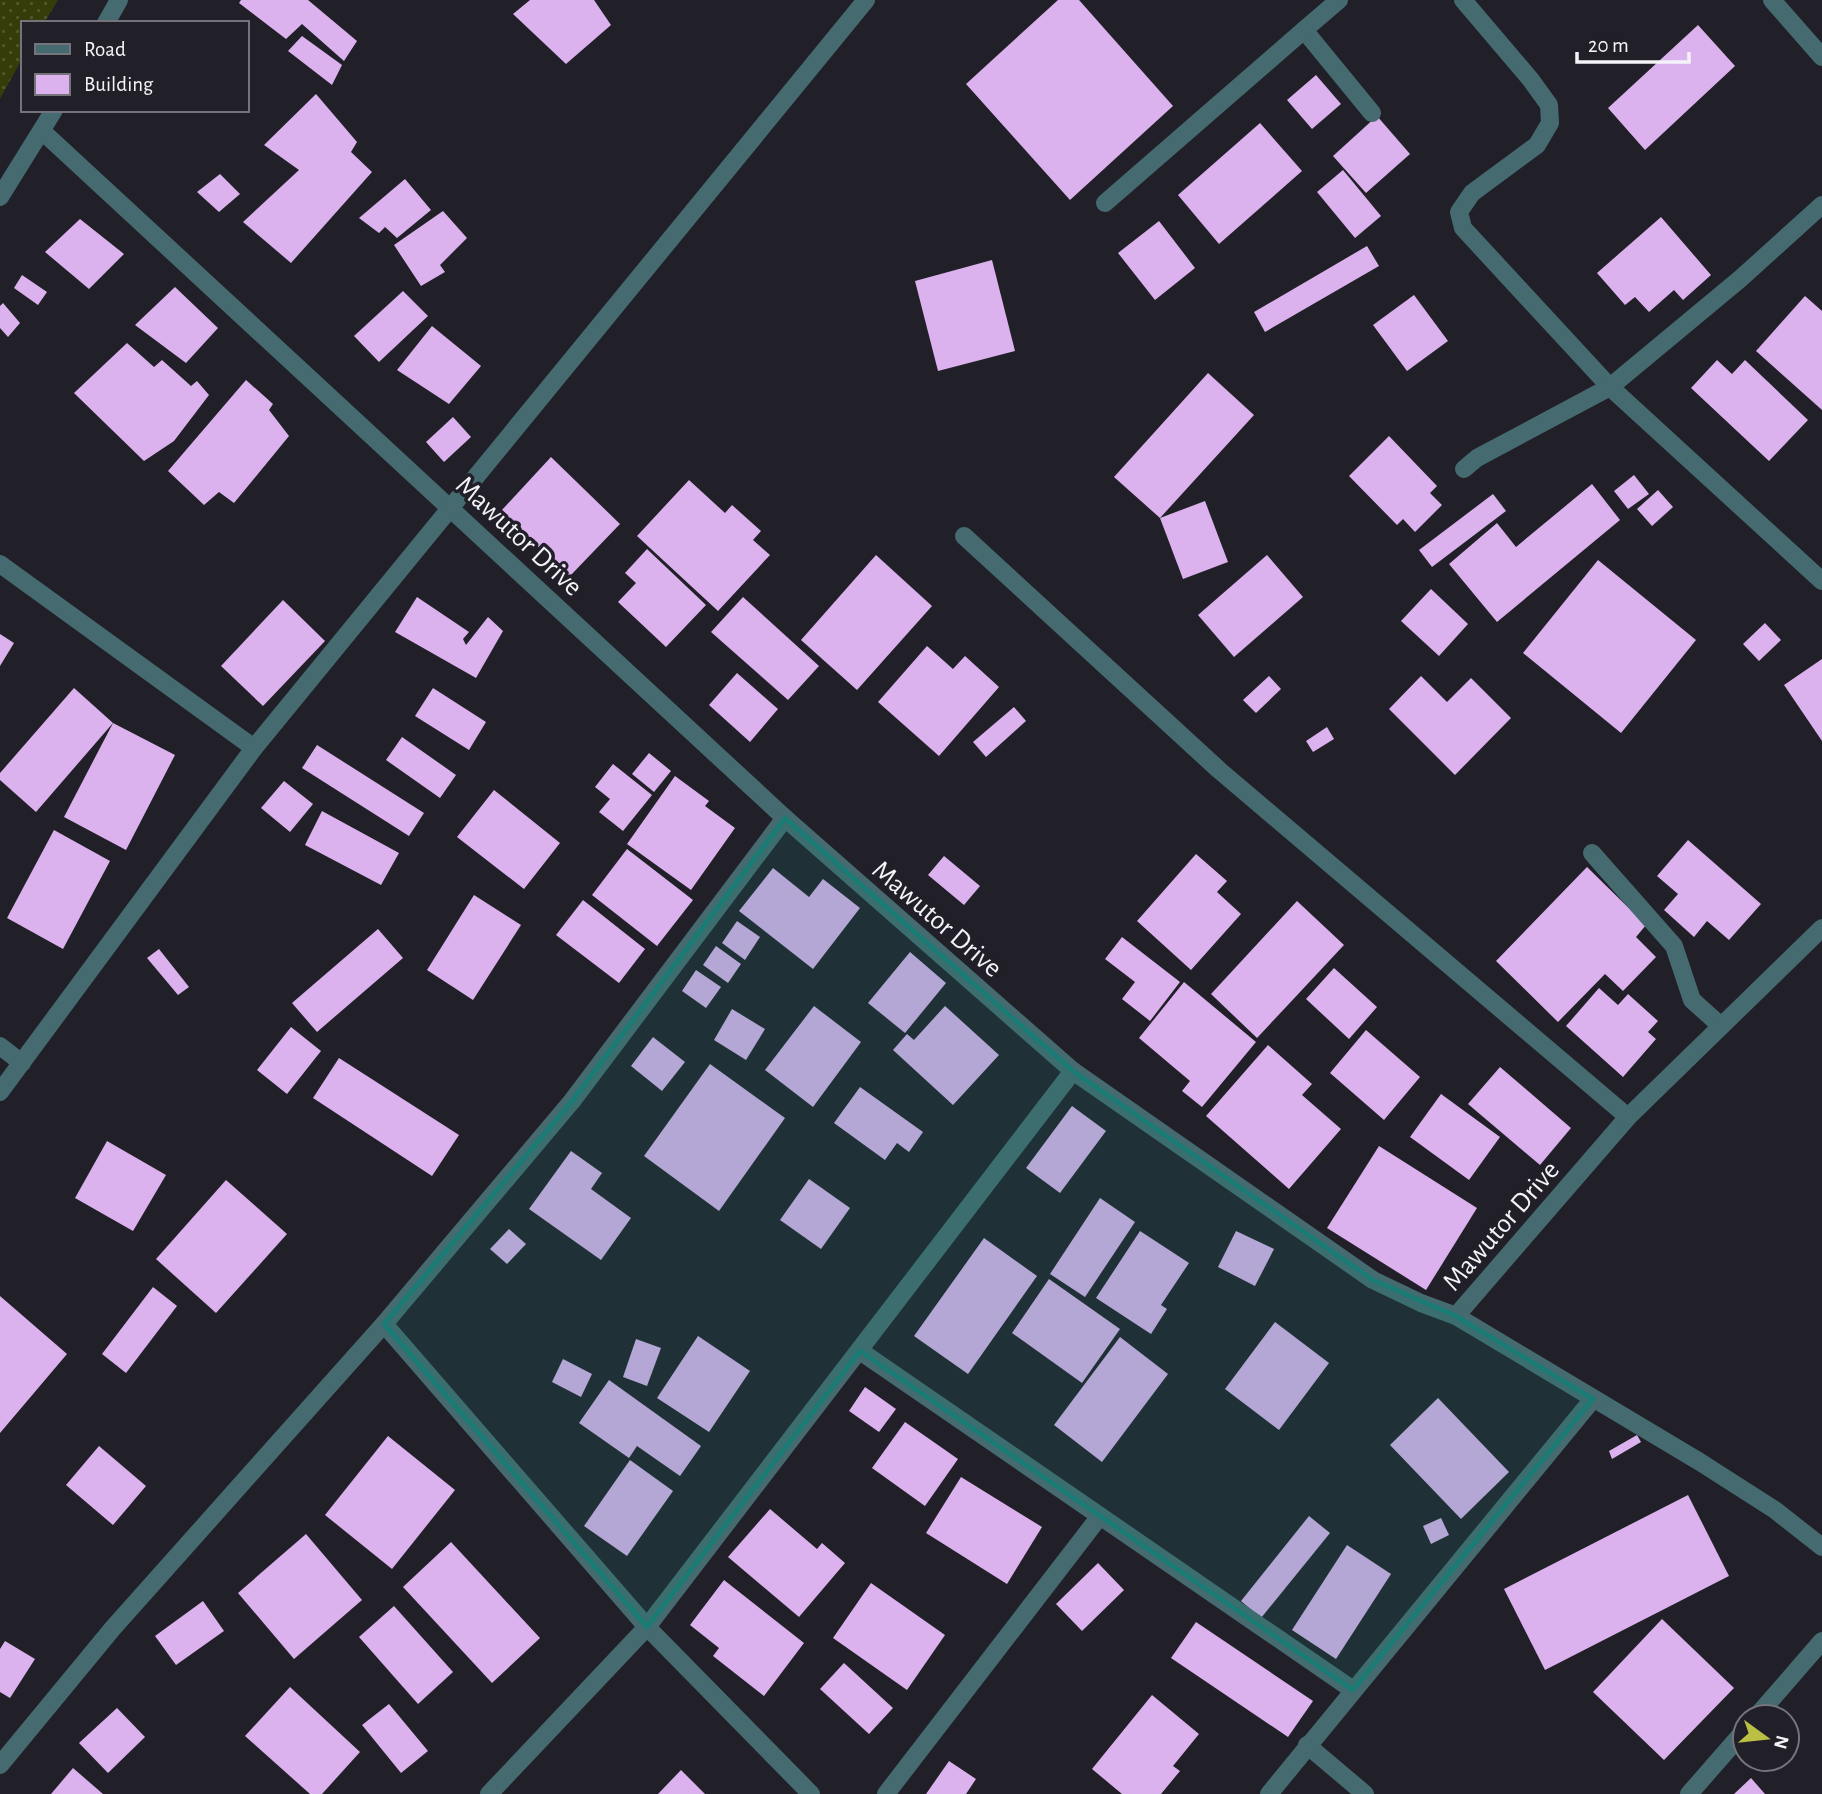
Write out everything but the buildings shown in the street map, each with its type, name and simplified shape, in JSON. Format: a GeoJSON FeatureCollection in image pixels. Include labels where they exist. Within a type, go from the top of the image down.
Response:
{"type":"FeatureCollection","features":[{"type":"Feature","properties":{"kind":"street"},"geometry":{"type":"LineString","coordinates":[[107,21],[119,0]]}},
{"type":"Feature","properties":{"kind":"street"},"geometry":{"type":"LineString","coordinates":[[0,1093],[254,748],[866,0]]}},
{"type":"Feature","properties":{"kind":"street"},"geometry":{"type":"LineString","coordinates":[[1105,203],[1339,0]]}},
{"type":"Feature","properties":{"kind":"street"},"geometry":{"type":"LineString","coordinates":[[1464,0],[1549,105],[1550,123],[1537,145],[1472,193],[1460,212],[1463,228],[1610,387],[1822,581]]}},
{"type":"Feature","properties":{"kind":"street"},"geometry":{"type":"LineString","coordinates":[[1772,0],[1822,57]]}},
{"type":"Feature","properties":{"kind":"street"},"geometry":{"type":"LineString","coordinates":[[1304,30],[1373,113]]}},
{"type":"Feature","properties":{"kind":"street"},"geometry":{"type":"LineString","coordinates":[[0,197],[53,112]]}},
{"type":"Feature","properties":{"kind":"street","name":"Mawutor Drive"},"geometry":{"type":"LineString","coordinates":[[42,131],[785,818],[1073,1071],[1373,1280],[1421,1303],[1456,1316],[1628,1116],[1822,928]]}},
{"type":"Feature","properties":{"kind":"street"},"geometry":{"type":"LineString","coordinates":[[1464,469],[1477,458],[1610,387],[1740,279],[1822,205]]}},
{"type":"Feature","properties":{"kind":"street"},"geometry":{"type":"LineString","coordinates":[[964,536],[1219,771],[1628,1116]]}},
{"type":"Feature","properties":{"kind":"street"},"geometry":{"type":"LineString","coordinates":[[0,564],[254,748]]}},
{"type":"Feature","properties":{"kind":"street"},"geometry":{"type":"LineString","coordinates":[[0,1765],[113,1628],[384,1324],[572,1101],[785,818]]}},
{"type":"Feature","properties":{"kind":"street"},"geometry":{"type":"LineString","coordinates":[[1592,853],[1674,946],[1692,1000],[1721,1026]]}},
{"type":"Feature","properties":{"kind":"street"},"geometry":{"type":"LineString","coordinates":[[0,1046],[22,1063]]}},
{"type":"Feature","properties":{"kind":"street"},"geometry":{"type":"LineString","coordinates":[[489,1794],[647,1627],[1073,1071]]}},
{"type":"Feature","properties":{"kind":"street"},"geometry":{"type":"LineString","coordinates":[[1456,1316],[1775,1510],[1822,1547]]}},
{"type":"Feature","properties":{"kind":"street"},"geometry":{"type":"LineString","coordinates":[[384,1324],[647,1627],[811,1794]]}},
{"type":"Feature","properties":{"kind":"street"},"geometry":{"type":"LineString","coordinates":[[860,1351],[1353,1690]]}},
{"type":"Feature","properties":{"kind":"street"},"geometry":{"type":"LineString","coordinates":[[1269,1794],[1593,1399]]}},
{"type":"Feature","properties":{"kind":"street"},"geometry":{"type":"LineString","coordinates":[[886,1794],[1100,1516]]}},
{"type":"Feature","properties":{"kind":"street"},"geometry":{"type":"LineString","coordinates":[[1768,1703],[1822,1642]]}},
{"type":"Feature","properties":{"kind":"street"},"geometry":{"type":"LineString","coordinates":[[1307,1745],[1365,1794]]}},
{"type":"Feature","properties":{"kind":"street"},"geometry":{"type":"LineString","coordinates":[[1689,1794],[1731,1746]]}},
{"type":"Feature","properties":{"kind":"highlighted area"},"geometry":{"type":"Polygon","coordinates":[[[785,818],[1073,1071],[1373,1280],[1456,1316],[1593,1399],[1353,1690],[860,1351],[647,1627],[384,1324],[572,1101],[785,818]]]}},
{"type":"Feature","properties":{"kind":"green space"},"geometry":{"type":"Polygon","coordinates":[[[0,0],[58,0],[45,21],[21,21],[21,61],[0,99],[0,0]]]}}]}
